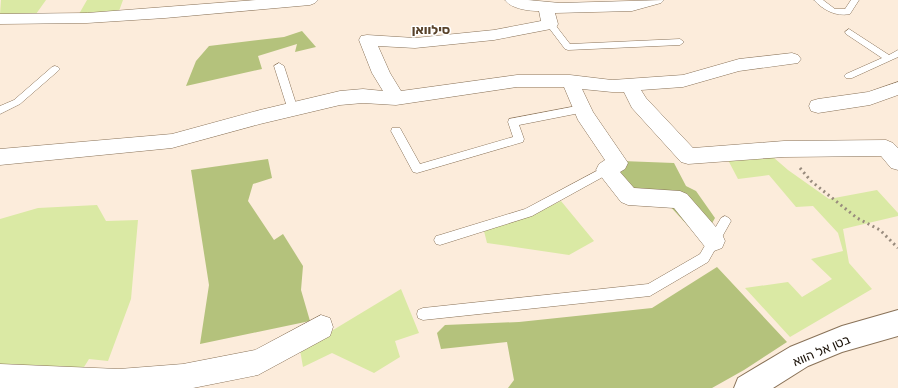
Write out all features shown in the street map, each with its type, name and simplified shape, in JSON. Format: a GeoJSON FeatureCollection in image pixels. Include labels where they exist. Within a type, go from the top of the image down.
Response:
{"type":"FeatureCollection","features":[{"type":"Feature","properties":{"kind":"street"},"geometry":{"type":"LineString","coordinates":[[0,19],[87,18],[165,13],[310,0]]}},
{"type":"Feature","properties":{"kind":"street"},"geometry":{"type":"LineString","coordinates":[[513,0],[529,6],[546,8],[632,6],[656,0]]}},
{"type":"Feature","properties":{"kind":"street"},"geometry":{"type":"LineString","coordinates":[[396,98],[381,73],[366,40],[415,43],[494,35],[550,24],[546,8]]}},
{"type":"Feature","properties":{"kind":"street"},"geometry":{"type":"LineString","coordinates":[[0,157],[172,141],[340,98],[363,96],[396,98],[517,81],[570,81],[612,86],[683,81],[739,65],[792,59]]}},
{"type":"Feature","properties":{"kind":"street"},"geometry":{"type":"LineString","coordinates":[[570,81],[582,109],[618,164],[606,170],[628,196],[680,200],[714,241]]}},
{"type":"Feature","properties":{"kind":"street"},"geometry":{"type":"LineString","coordinates":[[629,85],[639,103],[688,156],[784,149],[886,148],[898,162]]}},
{"type":"Feature","properties":{"kind":"street"},"geometry":{"type":"LineString","coordinates":[[818,106],[870,98],[898,88]]}},
{"type":"Feature","properties":{"kind":"street","name":"בטן אל הווא"},"geometry":{"type":"LineString","coordinates":[[748,388],[799,356],[842,339],[898,323]]}},
{"type":"Feature","properties":{"kind":"street"},"geometry":{"type":"LineString","coordinates":[[0,377],[120,382],[182,377],[258,362],[321,327]]}},
{"type":"Feature","properties":{"kind":"lane"},"geometry":{"type":"LineString","coordinates":[[818,0],[833,11],[847,12],[855,0]]}},
{"type":"Feature","properties":{"kind":"lane"},"geometry":{"type":"LineString","coordinates":[[550,24],[568,47],[680,42]]}},
{"type":"Feature","properties":{"kind":"lane"},"geometry":{"type":"LineString","coordinates":[[849,32],[889,59]]}},
{"type":"Feature","properties":{"kind":"lane"},"geometry":{"type":"LineString","coordinates":[[849,76],[889,59],[898,53]]}},
{"type":"Feature","properties":{"kind":"lane"},"geometry":{"type":"LineString","coordinates":[[279,66],[293,110]]}},
{"type":"Feature","properties":{"kind":"lane"},"geometry":{"type":"LineString","coordinates":[[0,110],[17,102],[55,69]]}},
{"type":"Feature","properties":{"kind":"lane"},"geometry":{"type":"LineString","coordinates":[[396,131],[416,169],[519,139],[513,122],[582,109]]}},
{"type":"Feature","properties":{"kind":"lane"},"geometry":{"type":"LineString","coordinates":[[440,240],[528,213],[606,170]]}},
{"type":"Feature","properties":{"kind":"lane"},"geometry":{"type":"LineString","coordinates":[[423,314],[650,290],[704,258],[725,221]]}},
{"type":"Feature","properties":{"kind":"path"},"geometry":{"type":"LineString","coordinates":[[784,149],[811,181],[857,218],[880,230],[898,248]]}},
{"type":"Feature","properties":{"kind":"green space"},"geometry":{"type":"Polygon","coordinates":[[[1,0],[46,0],[36,14],[0,14],[1,0]]]}},
{"type":"Feature","properties":{"kind":"green space"},"geometry":{"type":"Polygon","coordinates":[[[87,0],[123,0],[119,11],[79,14],[87,0]]]}},
{"type":"Feature","properties":{"kind":"green space"},"geometry":{"type":"Polygon","coordinates":[[[302,31],[316,47],[295,52],[297,44],[258,56],[262,69],[186,86],[196,61],[209,46],[284,37],[302,31]]]}},
{"type":"Feature","properties":{"kind":"green space"},"geometry":{"type":"Polygon","coordinates":[[[773,157],[788,170],[829,199],[877,190],[898,213],[898,216],[843,229],[849,263],[872,289],[790,337],[745,288],[788,282],[802,297],[832,279],[811,259],[843,251],[838,233],[813,206],[796,207],[769,175],[738,179],[728,160],[773,157]]]}},
{"type":"Feature","properties":{"kind":"green space"},"geometry":{"type":"Polygon","coordinates":[[[268,159],[272,178],[253,184],[248,201],[274,240],[283,234],[303,266],[301,290],[310,321],[200,344],[209,285],[191,170],[268,159]]]}},
{"type":"Feature","properties":{"kind":"green space"},"geometry":{"type":"Polygon","coordinates":[[[622,161],[674,163],[686,186],[696,191],[715,218],[702,241],[655,190],[625,187],[613,172],[622,161]]]}},
{"type":"Feature","properties":{"kind":"green space"},"geometry":{"type":"Polygon","coordinates":[[[561,201],[594,241],[569,255],[487,243],[484,231],[530,215],[561,201]]]}},
{"type":"Feature","properties":{"kind":"green space"},"geometry":{"type":"Polygon","coordinates":[[[97,205],[106,221],[138,220],[131,299],[108,361],[89,359],[71,388],[0,388],[0,219],[38,208],[97,205]]]}},
{"type":"Feature","properties":{"kind":"green space"},"geometry":{"type":"Polygon","coordinates":[[[717,267],[787,342],[744,370],[712,388],[508,388],[514,380],[507,342],[441,349],[437,333],[445,325],[519,322],[652,308],[717,267]]]}},
{"type":"Feature","properties":{"kind":"green space"},"geometry":{"type":"Polygon","coordinates":[[[401,289],[419,333],[395,341],[400,357],[374,373],[332,353],[303,367],[300,350],[401,289]]]}},
{"type":"Feature","properties":{"kind":"district","name":"סילוואן"},"geometry":{"type":"Point","coordinates":[431,29]}}]}
